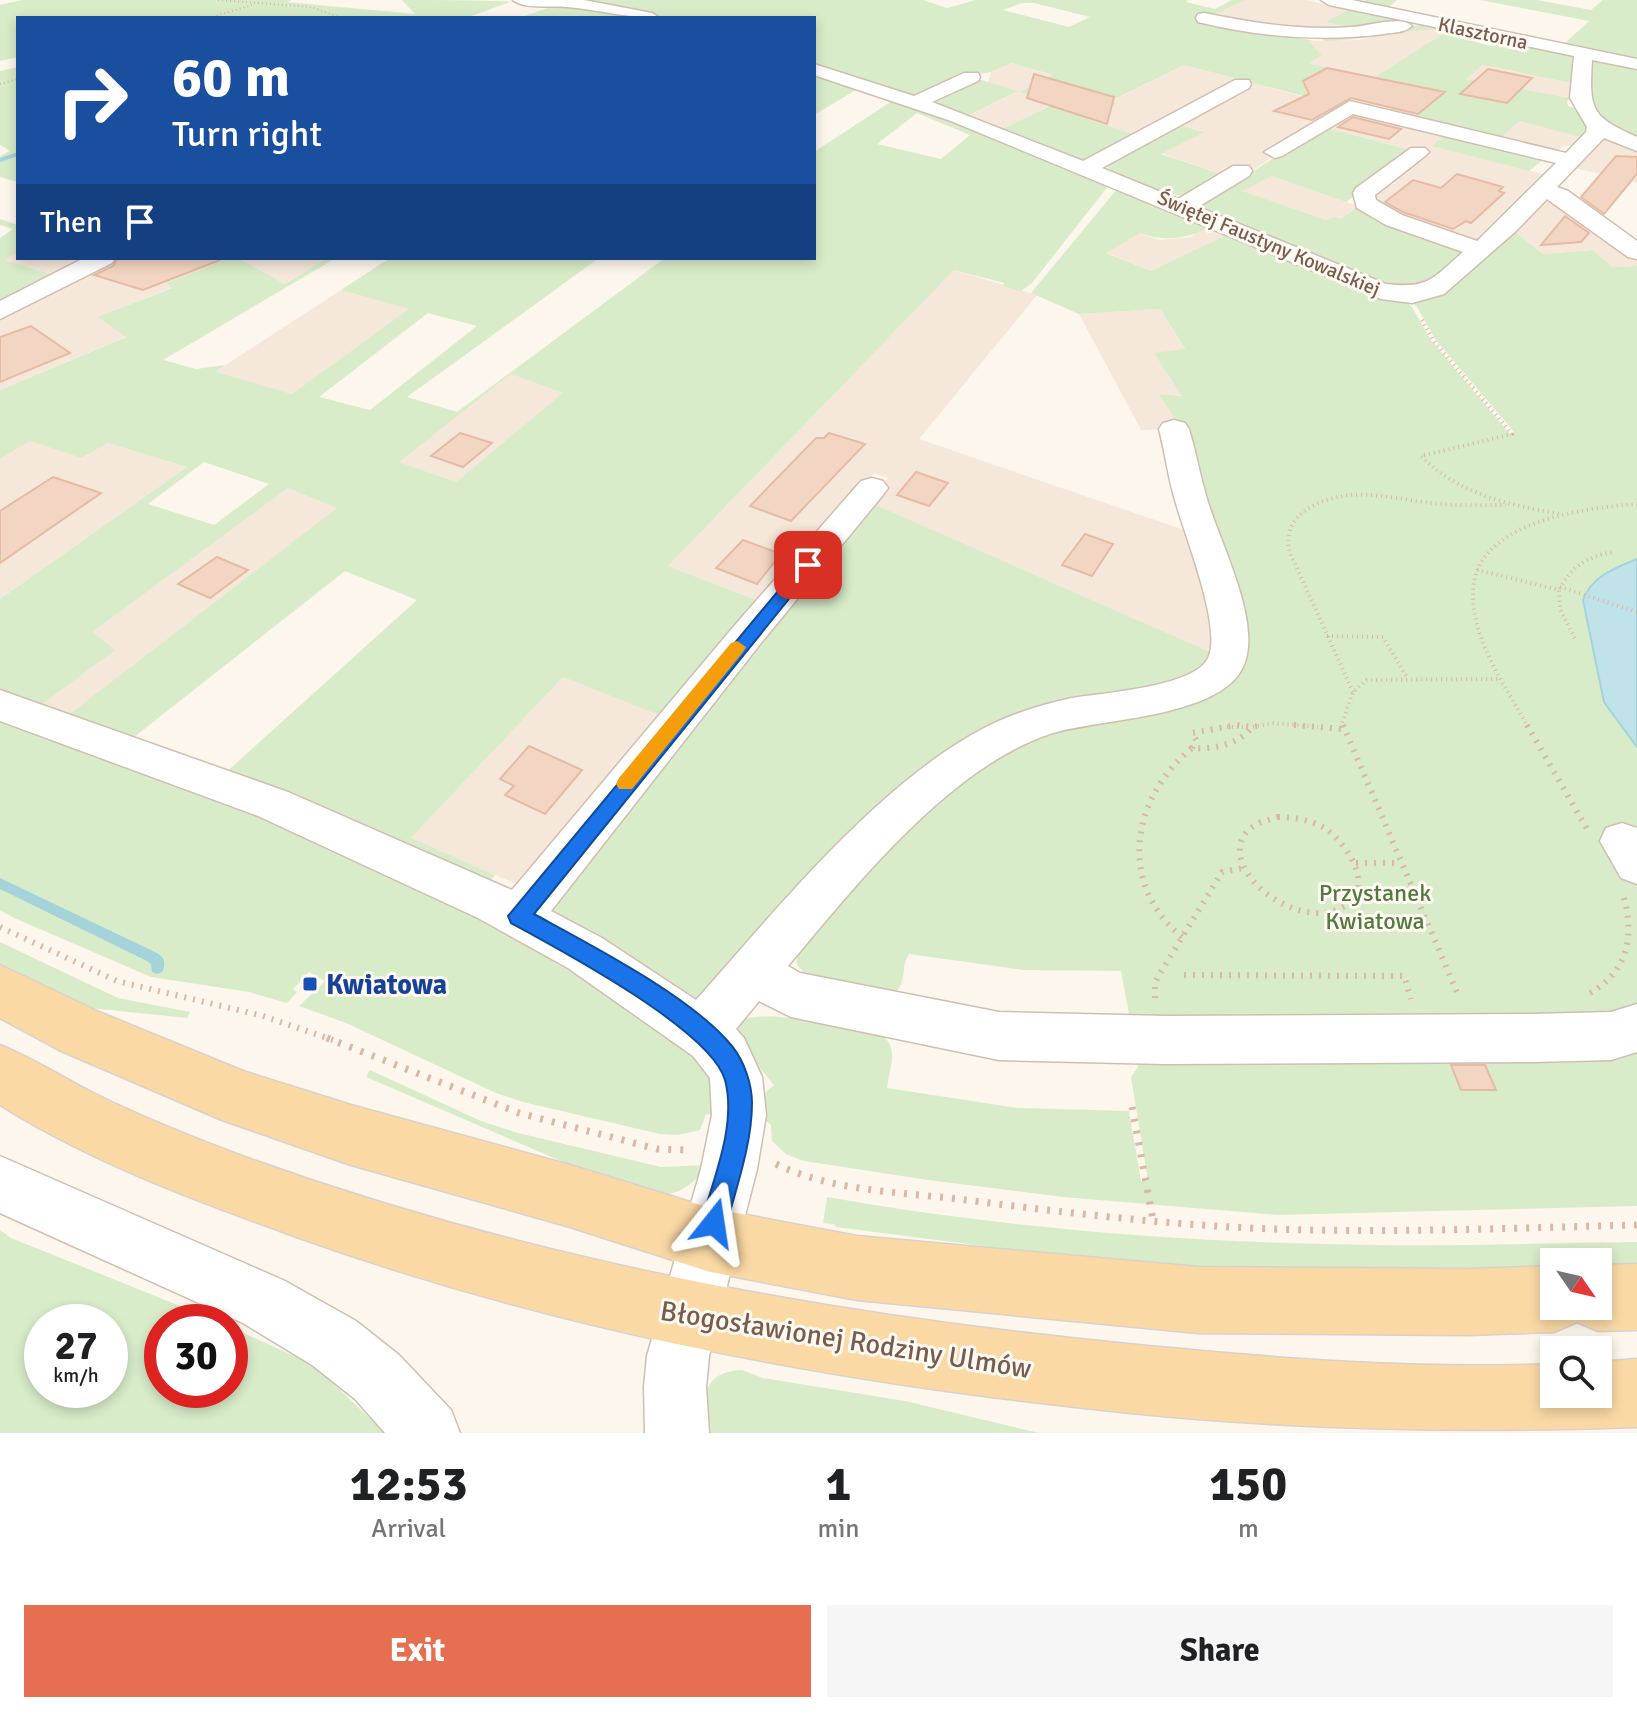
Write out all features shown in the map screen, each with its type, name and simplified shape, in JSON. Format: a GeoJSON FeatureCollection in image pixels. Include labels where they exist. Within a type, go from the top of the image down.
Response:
{"type":"FeatureCollection","features":[{"type":"Feature","properties":{"kind":"main road"},"geometry":{"type":"LineString","coordinates":[[0,990],[79,1031],[243,1100],[351,1135],[570,1196],[710,1240],[857,1268],[1198,1300],[1469,1302],[1540,1299]]}},
{"type":"Feature","properties":{"kind":"main road","name":"Błogosławionej Rodziny Ulmów"},"geometry":{"type":"LineString","coordinates":[[0,1073],[88,1121],[192,1167],[298,1208],[423,1249],[687,1317],[1007,1368],[1248,1390],[1410,1401],[1481,1402],[1637,1393]]}},
{"type":"Feature","properties":{"kind":"main road"},"geometry":{"type":"LineString","coordinates":[[1612,1298],[1637,1297]]}},
{"type":"Feature","properties":{"kind":"street"},"geometry":{"type":"LineString","coordinates":[[521,0],[574,1],[643,16]]}},
{"type":"Feature","properties":{"kind":"street","name":"Klasztorna"},"geometry":{"type":"LineString","coordinates":[[1329,0],[1637,64]]}},
{"type":"Feature","properties":{"kind":"street"},"geometry":{"type":"LineString","coordinates":[[1204,18],[1259,30],[1312,35],[1377,30],[1423,20]]}},
{"type":"Feature","properties":{"kind":"street"},"geometry":{"type":"LineString","coordinates":[[1583,53],[1580,101],[1597,127],[1637,145]]}},
{"type":"Feature","properties":{"kind":"street","name":"Świętej Faustyny Kowalskiej"},"geometry":{"type":"LineString","coordinates":[[816,70],[916,102],[1086,168],[1363,283],[1401,295],[1432,291],[1480,250],[1596,134],[1597,127]]}},
{"type":"Feature","properties":{"kind":"street"},"geometry":{"type":"LineString","coordinates":[[916,102],[971,77]]}},
{"type":"Feature","properties":{"kind":"street"},"geometry":{"type":"LineString","coordinates":[[1086,168],[1242,84]]}},
{"type":"Feature","properties":{"kind":"street"},"geometry":{"type":"LineString","coordinates":[[1275,152],[1350,107],[1569,160]]}},
{"type":"Feature","properties":{"kind":"street"},"geometry":{"type":"LineString","coordinates":[[1418,152],[1364,193],[1365,203],[1394,220],[1480,250]]}},
{"type":"Feature","properties":{"kind":"street"},"geometry":{"type":"LineString","coordinates":[[1182,207],[1241,171]]}},
{"type":"Feature","properties":{"kind":"street"},"geometry":{"type":"LineString","coordinates":[[1542,189],[1560,196],[1637,252]]}},
{"type":"Feature","properties":{"kind":"street"},"geometry":{"type":"LineString","coordinates":[[0,311],[99,260]]}},
{"type":"Feature","properties":{"kind":"street"},"geometry":{"type":"LineString","coordinates":[[702,1031],[799,914],[919,795],[971,754],[990,742],[1038,722],[1177,692],[1209,680],[1223,669],[1229,652],[1227,619],[1185,478],[1174,429]]}},
{"type":"Feature","properties":{"kind":"street"},"geometry":{"type":"LineString","coordinates":[[519,916],[748,634],[872,488]]}},
{"type":"Feature","properties":{"kind":"street"},"geometry":{"type":"LineString","coordinates":[[0,705],[273,804],[519,916],[595,959],[702,1031],[731,1066],[740,1102],[731,1160],[678,1356],[677,1433]]}},
{"type":"Feature","properties":{"kind":"street"},"geometry":{"type":"LineString","coordinates":[[753,971],[791,994],[974,1033],[1165,1040],[1611,1036],[1637,1028]]}},
{"type":"Feature","properties":{"kind":"street"},"geometry":{"type":"LineString","coordinates":[[0,1184],[287,1315],[334,1343],[377,1377],[428,1433]]}},
{"type":"Feature","properties":{"kind":"path"},"geometry":{"type":"LineString","coordinates":[[218,0],[315,8],[337,16]]}},
{"type":"Feature","properties":{"kind":"path"},"geometry":{"type":"LineString","coordinates":[[216,16],[257,4]]}},
{"type":"Feature","properties":{"kind":"path"},"geometry":{"type":"LineString","coordinates":[[1401,295],[1414,308],[1433,340],[1512,434],[1421,456],[1443,477],[1511,505]]}},
{"type":"Feature","properties":{"kind":"path"},"geometry":{"type":"LineString","coordinates":[[1353,692],[1287,543],[1293,521],[1312,505],[1339,495],[1359,493],[1432,503],[1511,505],[1565,515]]}},
{"type":"Feature","properties":{"kind":"path"},"geometry":{"type":"LineString","coordinates":[[1583,996],[1604,987],[1625,960],[1631,928],[1618,858],[1499,679],[1476,623],[1473,594],[1477,570],[1491,547],[1508,533],[1525,525],[1565,515],[1637,504]]}},
{"type":"Feature","properties":{"kind":"path"},"geometry":{"type":"LineString","coordinates":[[1575,639],[1560,609],[1560,588],[1577,565],[1593,556],[1613,552]]}},
{"type":"Feature","properties":{"kind":"path"},"geometry":{"type":"LineString","coordinates":[[1477,570],[1560,588],[1637,612]]}},
{"type":"Feature","properties":{"kind":"path"},"geometry":{"type":"LineString","coordinates":[[1327,636],[1383,637],[1408,679]]}},
{"type":"Feature","properties":{"kind":"path"},"geometry":{"type":"LineString","coordinates":[[1460,1000],[1343,729],[1344,715],[1353,692],[1367,680],[1499,679]]}},
{"type":"Feature","properties":{"kind":"path"},"geometry":{"type":"LineString","coordinates":[[1182,937],[1159,916],[1148,899],[1141,869],[1140,843],[1154,795],[1167,772],[1192,748],[1196,740],[1192,733],[1272,723],[1343,729]]}},
{"type":"Feature","properties":{"kind":"path"},"geometry":{"type":"LineString","coordinates":[[1192,748],[1242,740],[1252,727]]}},
{"type":"Feature","properties":{"kind":"path"},"geometry":{"type":"LineString","coordinates":[[1278,817],[1301,819],[1324,829],[1344,844],[1356,863],[1359,885],[1356,895],[1341,909],[1317,914],[1288,909],[1275,902],[1253,884],[1243,868],[1239,852],[1245,835],[1258,822],[1278,817]]}},
{"type":"Feature","properties":{"kind":"path"},"geometry":{"type":"LineString","coordinates":[[1356,863],[1401,863]]}},
{"type":"Feature","properties":{"kind":"path"},"geometry":{"type":"LineString","coordinates":[[1165,1040],[1155,983],[1222,872],[1243,868]]}},
{"type":"Feature","properties":{"kind":"path"},"geometry":{"type":"LineString","coordinates":[[0,927],[117,981],[278,1021],[519,1113],[670,1152],[699,1147]]}},
{"type":"Feature","properties":{"kind":"path"},"geometry":{"type":"LineString","coordinates":[[1184,975],[1404,976],[1416,1005]]}},
{"type":"Feature","properties":{"kind":"path"},"geometry":{"type":"LineString","coordinates":[[1132,1107],[1153,1220]]}},
{"type":"Feature","properties":{"kind":"path"},"geometry":{"type":"LineString","coordinates":[[769,1159],[792,1172],[832,1183],[1153,1220],[1298,1229],[1637,1225]]}},
{"type":"Feature","properties":{"kind":"shaded area"},"geometry":{"type":"Polygon","coordinates":[[[1246,0],[1306,0],[1350,10],[1327,22],[1355,29],[1305,31],[1209,17],[1246,0]]]}},
{"type":"Feature","properties":{"kind":"shaded area"},"geometry":{"type":"Polygon","coordinates":[[[1414,28],[1451,30],[1372,79],[1307,63],[1307,41],[1359,40],[1414,28]]]}},
{"type":"Feature","properties":{"kind":"shaded area"},"geometry":{"type":"Polygon","coordinates":[[[1011,63],[1055,76],[1022,91],[1057,102],[1000,130],[964,118],[1017,92],[988,82],[991,72],[1011,63]]]}},
{"type":"Feature","properties":{"kind":"shaded area"},"geometry":{"type":"Polygon","coordinates":[[[1184,65],[1343,107],[1239,180],[1160,153],[1202,131],[1176,124],[1138,136],[1086,119],[1115,104],[1110,102],[1184,65]]]}},
{"type":"Feature","properties":{"kind":"shaded area"},"geometry":{"type":"Polygon","coordinates":[[[1483,65],[1570,83],[1571,98],[1465,79],[1483,65]]]}},
{"type":"Feature","properties":{"kind":"shaded area"},"geometry":{"type":"Polygon","coordinates":[[[1347,111],[1446,134],[1433,146],[1546,175],[1480,243],[1455,239],[1369,201],[1381,187],[1397,183],[1392,180],[1423,153],[1323,127],[1347,111]]]}},
{"type":"Feature","properties":{"kind":"shaded area"},"geometry":{"type":"Polygon","coordinates":[[[1519,121],[1584,137],[1576,146],[1563,146],[1554,154],[1497,142],[1519,121]]]}},
{"type":"Feature","properties":{"kind":"shaded area"},"geometry":{"type":"Polygon","coordinates":[[[1605,133],[1637,147],[1637,183],[1571,167],[1605,133]]]}},
{"type":"Feature","properties":{"kind":"shaded area"},"geometry":{"type":"Polygon","coordinates":[[[1272,176],[1358,206],[1341,219],[1326,220],[1241,191],[1272,176]]]}},
{"type":"Feature","properties":{"kind":"shaded area"},"geometry":{"type":"Polygon","coordinates":[[[1543,196],[1617,244],[1637,260],[1637,266],[1613,267],[1591,250],[1543,254],[1514,231],[1543,196]]]}},
{"type":"Feature","properties":{"kind":"shaded area"},"geometry":{"type":"Polygon","coordinates":[[[1208,225],[1226,235],[1151,271],[1105,252],[1140,233],[1159,240],[1191,237],[1208,225]]]}},
{"type":"Feature","properties":{"kind":"shaded area"},"geometry":{"type":"Polygon","coordinates":[[[16,253],[16,260],[88,260],[57,276],[2,260],[16,253]]]}},
{"type":"Feature","properties":{"kind":"shaded area"},"geometry":{"type":"Polygon","coordinates":[[[109,260],[224,260],[167,283],[173,287],[99,317],[127,336],[0,390],[0,316],[109,260]]]}},
{"type":"Feature","properties":{"kind":"shaded area"},"geometry":{"type":"Polygon","coordinates":[[[242,260],[324,260],[285,284],[242,260]]]}},
{"type":"Feature","properties":{"kind":"shaded area"},"geometry":{"type":"Polygon","coordinates":[[[954,270],[1037,295],[919,439],[1187,531],[1212,611],[1209,652],[869,502],[888,478],[874,473],[764,603],[668,566],[954,270]]]}},
{"type":"Feature","properties":{"kind":"shaded area"},"geometry":{"type":"Polygon","coordinates":[[[341,290],[410,309],[292,394],[215,372],[341,290]]]}},
{"type":"Feature","properties":{"kind":"shaded area"},"geometry":{"type":"Polygon","coordinates":[[[1160,309],[1185,350],[1183,396],[1160,394],[1191,429],[1141,430],[1079,314],[1160,309]]]}},
{"type":"Feature","properties":{"kind":"shaded area"},"geometry":{"type":"Polygon","coordinates":[[[511,374],[564,393],[456,482],[398,462],[511,374]]]}},
{"type":"Feature","properties":{"kind":"shaded area"},"geometry":{"type":"Polygon","coordinates":[[[30,441],[81,458],[108,443],[187,467],[0,599],[0,459],[30,441]]]}},
{"type":"Feature","properties":{"kind":"shaded area"},"geometry":{"type":"Polygon","coordinates":[[[288,488],[338,508],[67,716],[37,708],[114,650],[91,632],[288,488]]]}},
{"type":"Feature","properties":{"kind":"shaded area"},"geometry":{"type":"Polygon","coordinates":[[[563,677],[670,719],[528,889],[410,839],[563,677]]]}},
{"type":"Feature","properties":{"kind":"green space"},"geometry":{"type":"Polygon","coordinates":[[[22,0],[292,0],[287,2],[415,14],[402,0],[494,1],[556,4],[637,16],[525,16],[553,6],[510,2],[472,16],[16,16],[16,57],[0,61],[0,5],[22,0]]]}},
{"type":"Feature","properties":{"kind":"green space"},"geometry":{"type":"Polygon","coordinates":[[[581,0],[923,0],[947,8],[976,0],[1188,0],[1186,2],[1215,9],[1232,0],[1246,0],[1207,18],[1314,41],[1308,41],[1322,55],[1309,63],[1372,79],[1449,30],[1342,40],[1325,41],[1322,38],[1421,25],[1489,36],[1479,43],[1491,46],[1501,38],[1571,53],[1576,58],[1576,84],[1483,65],[1466,79],[1571,98],[1567,101],[1568,106],[1576,108],[1588,124],[1581,137],[1519,121],[1497,142],[1386,113],[1391,109],[1356,100],[1360,98],[1350,94],[1334,104],[1184,65],[1111,101],[1116,104],[1087,119],[1138,136],[1086,163],[998,131],[1056,103],[1020,92],[1053,75],[1011,63],[991,72],[970,76],[920,98],[816,68],[816,16],[649,16],[581,0]],[[1022,3],[1003,10],[1069,27],[1090,17],[1034,3],[1022,3]]]}},
{"type":"Feature","properties":{"kind":"green space"},"geometry":{"type":"Polygon","coordinates":[[[1365,0],[1397,0],[1389,7],[1565,43],[1589,21],[1480,0],[1537,0],[1591,10],[1603,0],[1637,0],[1637,61],[1359,4],[1365,0]]]}},
{"type":"Feature","properties":{"kind":"green space"},"geometry":{"type":"Polygon","coordinates":[[[1352,8],[1411,22],[1350,32],[1273,29],[1352,28],[1326,22],[1352,8]]]}},
{"type":"Feature","properties":{"kind":"green space"},"geometry":{"type":"Polygon","coordinates":[[[1588,59],[1637,66],[1637,143],[1593,114],[1588,59]]]}},
{"type":"Feature","properties":{"kind":"green space"},"geometry":{"type":"Polygon","coordinates":[[[16,67],[16,181],[0,177],[0,156],[10,151],[0,145],[0,71],[16,67]]]}},
{"type":"Feature","properties":{"kind":"green space"},"geometry":{"type":"Polygon","coordinates":[[[826,76],[926,107],[1109,185],[1032,283],[1021,291],[1003,286],[1004,283],[954,270],[668,566],[764,603],[669,719],[563,677],[411,838],[495,875],[483,890],[222,776],[417,600],[345,571],[129,741],[67,716],[337,508],[288,488],[92,632],[115,650],[37,708],[0,698],[0,599],[187,467],[108,443],[81,458],[30,441],[0,459],[0,390],[126,337],[98,317],[172,288],[166,283],[224,260],[242,260],[285,284],[324,260],[333,260],[163,360],[196,369],[225,365],[216,372],[292,394],[409,309],[341,290],[387,260],[596,260],[407,397],[457,412],[662,260],[816,260],[816,151],[895,99],[859,88],[816,114],[816,78],[826,76]],[[917,113],[877,144],[941,159],[970,135],[917,113]],[[428,313],[319,397],[370,410],[477,326],[428,313]],[[511,374],[399,462],[456,482],[563,393],[511,374]],[[204,462],[148,504],[214,525],[269,484],[204,462]]]}},
{"type":"Feature","properties":{"kind":"green space"},"geometry":{"type":"Polygon","coordinates":[[[975,78],[1018,91],[964,118],[923,102],[975,78]]]}},
{"type":"Feature","properties":{"kind":"green space"},"geometry":{"type":"Polygon","coordinates":[[[1176,124],[1204,132],[1161,154],[1239,180],[1323,127],[1415,151],[1346,202],[1272,176],[1242,191],[1326,220],[1334,217],[1341,219],[1361,204],[1473,250],[1447,273],[1403,291],[1198,209],[1185,196],[1130,182],[1104,163],[1176,124]]]}},
{"type":"Feature","properties":{"kind":"green space"},"geometry":{"type":"Polygon","coordinates":[[[1446,134],[1544,159],[1529,171],[1432,146],[1446,134]]]}},
{"type":"Feature","properties":{"kind":"green space","name":"Przystanek Kwiatowa"},"geometry":{"type":"Polygon","coordinates":[[[1118,188],[1209,228],[1174,238],[1157,238],[1140,233],[1106,253],[1151,271],[1226,235],[1403,299],[1412,307],[1431,340],[1509,433],[1515,433],[1435,339],[1417,307],[1408,299],[1514,231],[1543,254],[1592,250],[1613,267],[1637,266],[1637,1206],[1277,1215],[1063,1197],[928,1180],[804,1161],[786,1154],[772,1141],[771,1125],[763,1118],[760,1097],[774,1085],[750,1056],[731,1021],[787,1017],[882,1035],[892,1053],[887,1088],[1018,1108],[1129,1111],[1141,1181],[1148,1181],[1131,1077],[1138,1062],[1121,971],[1023,970],[909,954],[903,979],[894,993],[807,976],[797,965],[795,941],[987,753],[1218,683],[1190,429],[1173,416],[1159,394],[1182,396],[1154,353],[1185,349],[1160,309],[1079,314],[1031,293],[1118,188]]]}},
{"type":"Feature","properties":{"kind":"green space"},"geometry":{"type":"Polygon","coordinates":[[[0,219],[16,224],[16,253],[4,260],[57,276],[0,306],[0,238],[13,229],[0,225],[0,219]]]}},
{"type":"Feature","properties":{"kind":"green space"},"geometry":{"type":"Polygon","coordinates":[[[876,505],[1219,656],[1203,676],[1037,717],[703,999],[694,1000],[550,916],[553,887],[848,527],[876,505]]]}},
{"type":"Feature","properties":{"kind":"green space"},"geometry":{"type":"Polygon","coordinates":[[[0,717],[229,796],[543,944],[710,1067],[717,1116],[706,1114],[700,1130],[678,1135],[660,1134],[523,1102],[496,1093],[346,1023],[299,1006],[325,981],[309,972],[293,989],[297,992],[287,1003],[249,992],[151,977],[12,917],[0,910],[0,717]]]}},
{"type":"Feature","properties":{"kind":"green space"},"geometry":{"type":"Polygon","coordinates":[[[0,942],[118,998],[190,1012],[187,1018],[90,1008],[0,971],[0,942]]]}},
{"type":"Feature","properties":{"kind":"green space"},"geometry":{"type":"Polygon","coordinates":[[[370,1070],[481,1121],[518,1133],[661,1167],[706,1165],[698,1177],[679,1191],[665,1194],[647,1188],[643,1191],[605,1180],[366,1077],[370,1070]]]}},
{"type":"Feature","properties":{"kind":"green space"},"geometry":{"type":"Polygon","coordinates":[[[827,1197],[1032,1226],[1238,1241],[1376,1245],[1637,1242],[1637,1272],[1612,1273],[1612,1248],[1540,1248],[1540,1274],[1287,1274],[1083,1260],[1081,1255],[1071,1254],[1068,1257],[823,1223],[827,1197]]]}},
{"type":"Feature","properties":{"kind":"green space"},"geometry":{"type":"Polygon","coordinates":[[[0,1230],[11,1238],[175,1304],[144,1304],[144,1408],[248,1408],[248,1335],[314,1365],[385,1433],[0,1433],[0,1230]]]}},
{"type":"Feature","properties":{"kind":"green space"},"geometry":{"type":"Polygon","coordinates":[[[742,1370],[763,1378],[905,1401],[1039,1433],[700,1433],[704,1399],[712,1382],[729,1372],[742,1370]]]}},
{"type":"Feature","properties":{"kind":"water"},"geometry":{"type":"Polygon","coordinates":[[[1637,559],[1637,747],[1604,702],[1583,600],[1598,579],[1637,559]]]}},
{"type":"Feature","properties":{"kind":"building"},"geometry":{"type":"Polygon","coordinates":[[[1327,68],[1445,92],[1418,114],[1351,98],[1312,120],[1274,111],[1309,94],[1303,81],[1327,68]]]}},
{"type":"Feature","properties":{"kind":"building"},"geometry":{"type":"Polygon","coordinates":[[[1488,69],[1532,78],[1507,103],[1460,94],[1488,69]]]}},
{"type":"Feature","properties":{"kind":"building"},"geometry":{"type":"Polygon","coordinates":[[[1034,74],[1114,97],[1107,124],[1027,98],[1034,74]]]}},
{"type":"Feature","properties":{"kind":"building"},"geometry":{"type":"Polygon","coordinates":[[[1353,117],[1401,129],[1389,139],[1338,127],[1353,117]]]}},
{"type":"Feature","properties":{"kind":"building"},"geometry":{"type":"Polygon","coordinates":[[[1616,156],[1637,157],[1637,174],[1604,214],[1581,197],[1616,156]]]}},
{"type":"Feature","properties":{"kind":"building"},"geometry":{"type":"Polygon","coordinates":[[[1457,174],[1503,187],[1499,191],[1504,193],[1471,223],[1466,221],[1453,229],[1403,212],[1385,202],[1413,180],[1441,188],[1457,174]]]}},
{"type":"Feature","properties":{"kind":"building"},"geometry":{"type":"Polygon","coordinates":[[[1565,216],[1589,233],[1581,242],[1541,245],[1565,216]]]}},
{"type":"Feature","properties":{"kind":"building"},"geometry":{"type":"Polygon","coordinates":[[[117,260],[220,260],[143,290],[94,275],[113,266],[117,260]]]}},
{"type":"Feature","properties":{"kind":"building"},"geometry":{"type":"Polygon","coordinates":[[[31,326],[70,353],[0,382],[0,337],[31,326]]]}},
{"type":"Feature","properties":{"kind":"building"},"geometry":{"type":"Polygon","coordinates":[[[460,433],[492,443],[463,467],[431,456],[460,433]]]}},
{"type":"Feature","properties":{"kind":"building"},"geometry":{"type":"Polygon","coordinates":[[[829,433],[865,444],[791,521],[750,506],[816,438],[824,438],[829,433]]]}},
{"type":"Feature","properties":{"kind":"building"},"geometry":{"type":"Polygon","coordinates":[[[916,472],[948,483],[929,506],[897,495],[916,472]]]}},
{"type":"Feature","properties":{"kind":"building"},"geometry":{"type":"Polygon","coordinates":[[[53,477],[101,493],[0,563],[0,511],[53,477]]]}},
{"type":"Feature","properties":{"kind":"building"},"geometry":{"type":"Polygon","coordinates":[[[1085,534],[1113,544],[1092,576],[1062,565],[1085,534]]]}},
{"type":"Feature","properties":{"kind":"building"},"geometry":{"type":"Polygon","coordinates":[[[743,540],[781,554],[757,584],[716,568],[743,540]]]}},
{"type":"Feature","properties":{"kind":"building"},"geometry":{"type":"Polygon","coordinates":[[[217,557],[248,570],[210,598],[178,584],[217,557]]]}},
{"type":"Feature","properties":{"kind":"building"},"geometry":{"type":"Polygon","coordinates":[[[529,746],[582,770],[545,814],[505,795],[514,786],[500,779],[529,746]]]}},
{"type":"Feature","properties":{"kind":"building"},"geometry":{"type":"Polygon","coordinates":[[[1451,1065],[1485,1065],[1496,1090],[1461,1090],[1451,1065]]]}},
{"type":"Feature","properties":{"kind":"waterway"},"geometry":{"type":"LineString","coordinates":[[0,160],[16,155]]}},
{"type":"Feature","properties":{"kind":"waterway"},"geometry":{"type":"LineString","coordinates":[[0,883],[152,957],[158,961],[157,968]]}},
{"type":"Feature","properties":{"kind":"slow traffic"},"geometry":{"type":"LineString","coordinates":[[625,784],[737,647]]}},
{"type":"Feature","properties":{"kind":"place","name":"Kwiatowa"},"geometry":{"type":"Point","coordinates":[310,984]}},
{"type":"Feature","properties":{"kind":"route"},"geometry":{"type":"LineString","coordinates":[[714,1223],[736,1139],[740,1102],[736,1077],[726,1056],[702,1031],[668,1006],[585,953],[519,916],[748,634],[808,565]]}}]}
